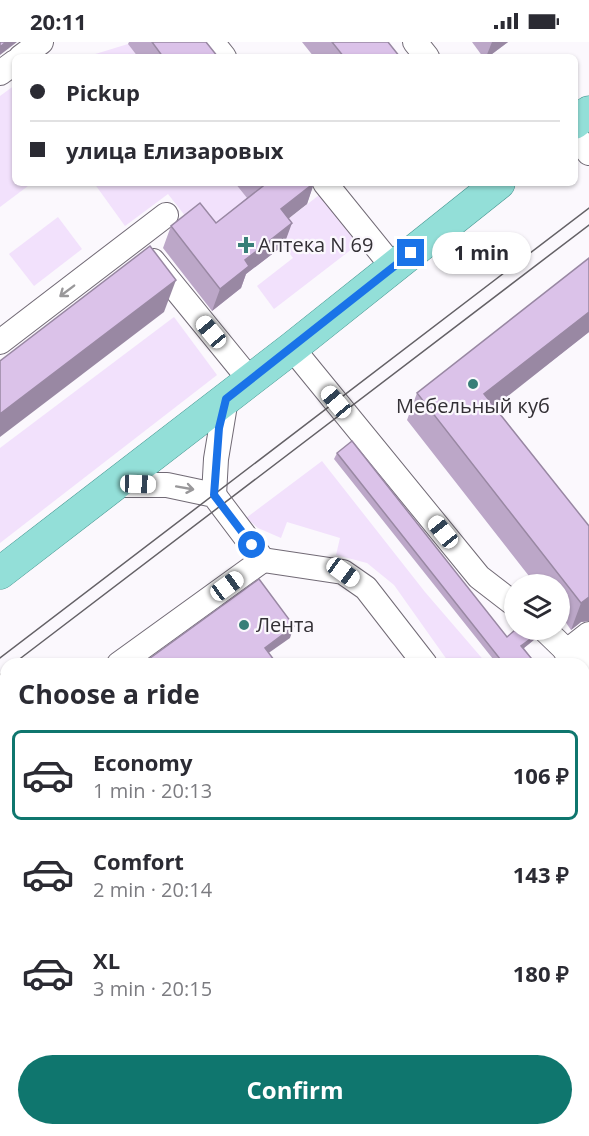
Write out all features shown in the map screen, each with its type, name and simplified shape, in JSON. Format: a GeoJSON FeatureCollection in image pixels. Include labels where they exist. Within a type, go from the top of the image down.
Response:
{"type":"FeatureCollection","features":[{"type":"Feature","properties":{"kind":"main road"},"geometry":{"type":"LineString","coordinates":[[0,573],[292,348],[495,186]]}},
{"type":"Feature","properties":{"kind":"lane"},"geometry":{"type":"LineString","coordinates":[[25,54],[41,42]]}},
{"type":"Feature","properties":{"kind":"lane"},"geometry":{"type":"LineString","coordinates":[[212,42],[222,54]]}},
{"type":"Feature","properties":{"kind":"lane"},"geometry":{"type":"LineString","coordinates":[[415,42],[425,54]]}},
{"type":"Feature","properties":{"kind":"lane"},"geometry":{"type":"LineString","coordinates":[[578,139],[589,153]]}},
{"type":"Feature","properties":{"kind":"lane"},"geometry":{"type":"LineString","coordinates":[[327,186],[393,267]]}},
{"type":"Feature","properties":{"kind":"lane"},"geometry":{"type":"LineString","coordinates":[[0,342],[166,215]]}},
{"type":"Feature","properties":{"kind":"lane"},"geometry":{"type":"LineString","coordinates":[[134,239],[250,380]]}},
{"type":"Feature","properties":{"kind":"lane"},"geometry":{"type":"LineString","coordinates":[[292,348],[479,577],[504,596]]}},
{"type":"Feature","properties":{"kind":"lane"},"geometry":{"type":"LineString","coordinates":[[214,495],[219,428],[226,399]]}},
{"type":"Feature","properties":{"kind":"lane"},"geometry":{"type":"LineString","coordinates":[[114,485],[167,485],[214,495],[263,560]]}},
{"type":"Feature","properties":{"kind":"lane"},"geometry":{"type":"LineString","coordinates":[[127,658],[263,560],[343,572],[366,588],[420,658]]}},
{"type":"Feature","properties":{"kind":"lane"},"geometry":{"type":"LineString","coordinates":[[566,652],[589,634]]}},
{"type":"Feature","properties":{"kind":"lane"},"geometry":{"type":"LineString","coordinates":[[555,640],[574,658]]}},
{"type":"Feature","properties":{"kind":"shaded area"},"geometry":{"type":"Polygon","coordinates":[[[128,44],[136,54],[95,54],[128,44]]]}},
{"type":"Feature","properties":{"kind":"shaded area"},"geometry":{"type":"Polygon","coordinates":[[[12,87],[12,186],[28,186],[0,207],[0,96],[12,87]]]}},
{"type":"Feature","properties":{"kind":"shaded area"},"geometry":{"type":"Polygon","coordinates":[[[96,186],[237,186],[255,208],[208,245],[168,194],[125,226],[96,186]]]}},
{"type":"Feature","properties":{"kind":"shaded area"},"geometry":{"type":"Polygon","coordinates":[[[323,192],[361,242],[274,309],[257,286],[293,258],[273,231],[323,192]]]}},
{"type":"Feature","properties":{"kind":"shaded area"},"geometry":{"type":"Polygon","coordinates":[[[58,217],[82,249],[34,286],[9,254],[58,217]]]}},
{"type":"Feature","properties":{"kind":"shaded area"},"geometry":{"type":"Polygon","coordinates":[[[174,317],[217,375],[0,543],[0,448],[174,317]]]}},
{"type":"Feature","properties":{"kind":"shaded area"},"geometry":{"type":"Polygon","coordinates":[[[322,461],[425,592],[482,658],[446,658],[394,585],[367,563],[336,555],[340,538],[287,522],[281,538],[258,528],[246,518],[322,461]]]}},
{"type":"Feature","properties":{"kind":"building"},"geometry":{"type":"Polygon","coordinates":[[[152,42],[206,42],[216,54],[161,54],[152,42]]]}},
{"type":"Feature","properties":{"kind":"building"},"geometry":{"type":"Polygon","coordinates":[[[332,42],[388,42],[398,54],[342,54],[332,42]]]}},
{"type":"Feature","properties":{"kind":"building"},"geometry":{"type":"Polygon","coordinates":[[[263,186],[310,186],[281,209],[292,223],[245,260],[249,266],[220,289],[171,226],[200,203],[216,223],[263,186]]]}},
{"type":"Feature","properties":{"kind":"building"},"geometry":{"type":"Polygon","coordinates":[[[150,246],[176,280],[0,414],[0,361],[150,246]]]}},
{"type":"Feature","properties":{"kind":"building"},"geometry":{"type":"Polygon","coordinates":[[[589,258],[589,312],[484,394],[589,526],[589,597],[581,603],[570,589],[570,574],[558,574],[417,393],[589,258]]]}},
{"type":"Feature","properties":{"kind":"building"},"geometry":{"type":"Polygon","coordinates":[[[352,441],[504,633],[504,640],[529,640],[521,646],[531,658],[499,658],[337,453],[352,441]]]}},
{"type":"Feature","properties":{"kind":"building","name":"Лента"},"geometry":{"type":"Polygon","coordinates":[[[259,579],[294,626],[265,648],[272,658],[150,658],[259,579]]]}},
{"type":"Feature","properties":{"kind":"tram line"},"geometry":{"type":"LineString","coordinates":[[0,658],[589,208]]}},
{"type":"Feature","properties":{"kind":"tram line"},"geometry":{"type":"LineString","coordinates":[[21,658],[589,225]]}},
{"type":"Feature","properties":{"kind":"place","name":"Аптека N 69"},"geometry":{"type":"Point","coordinates":[246,245]}},
{"type":"Feature","properties":{"kind":"place","name":"Мебельный куб"},"geometry":{"type":"Point","coordinates":[473,384]}},
{"type":"Feature","properties":{"kind":"place","name":"Лента"},"geometry":{"type":"Point","coordinates":[244,625]}},
{"type":"Feature","properties":{"kind":"route"},"geometry":{"type":"LineString","coordinates":[[252,545],[214,495],[219,428],[226,399],[411,253]]}}]}
